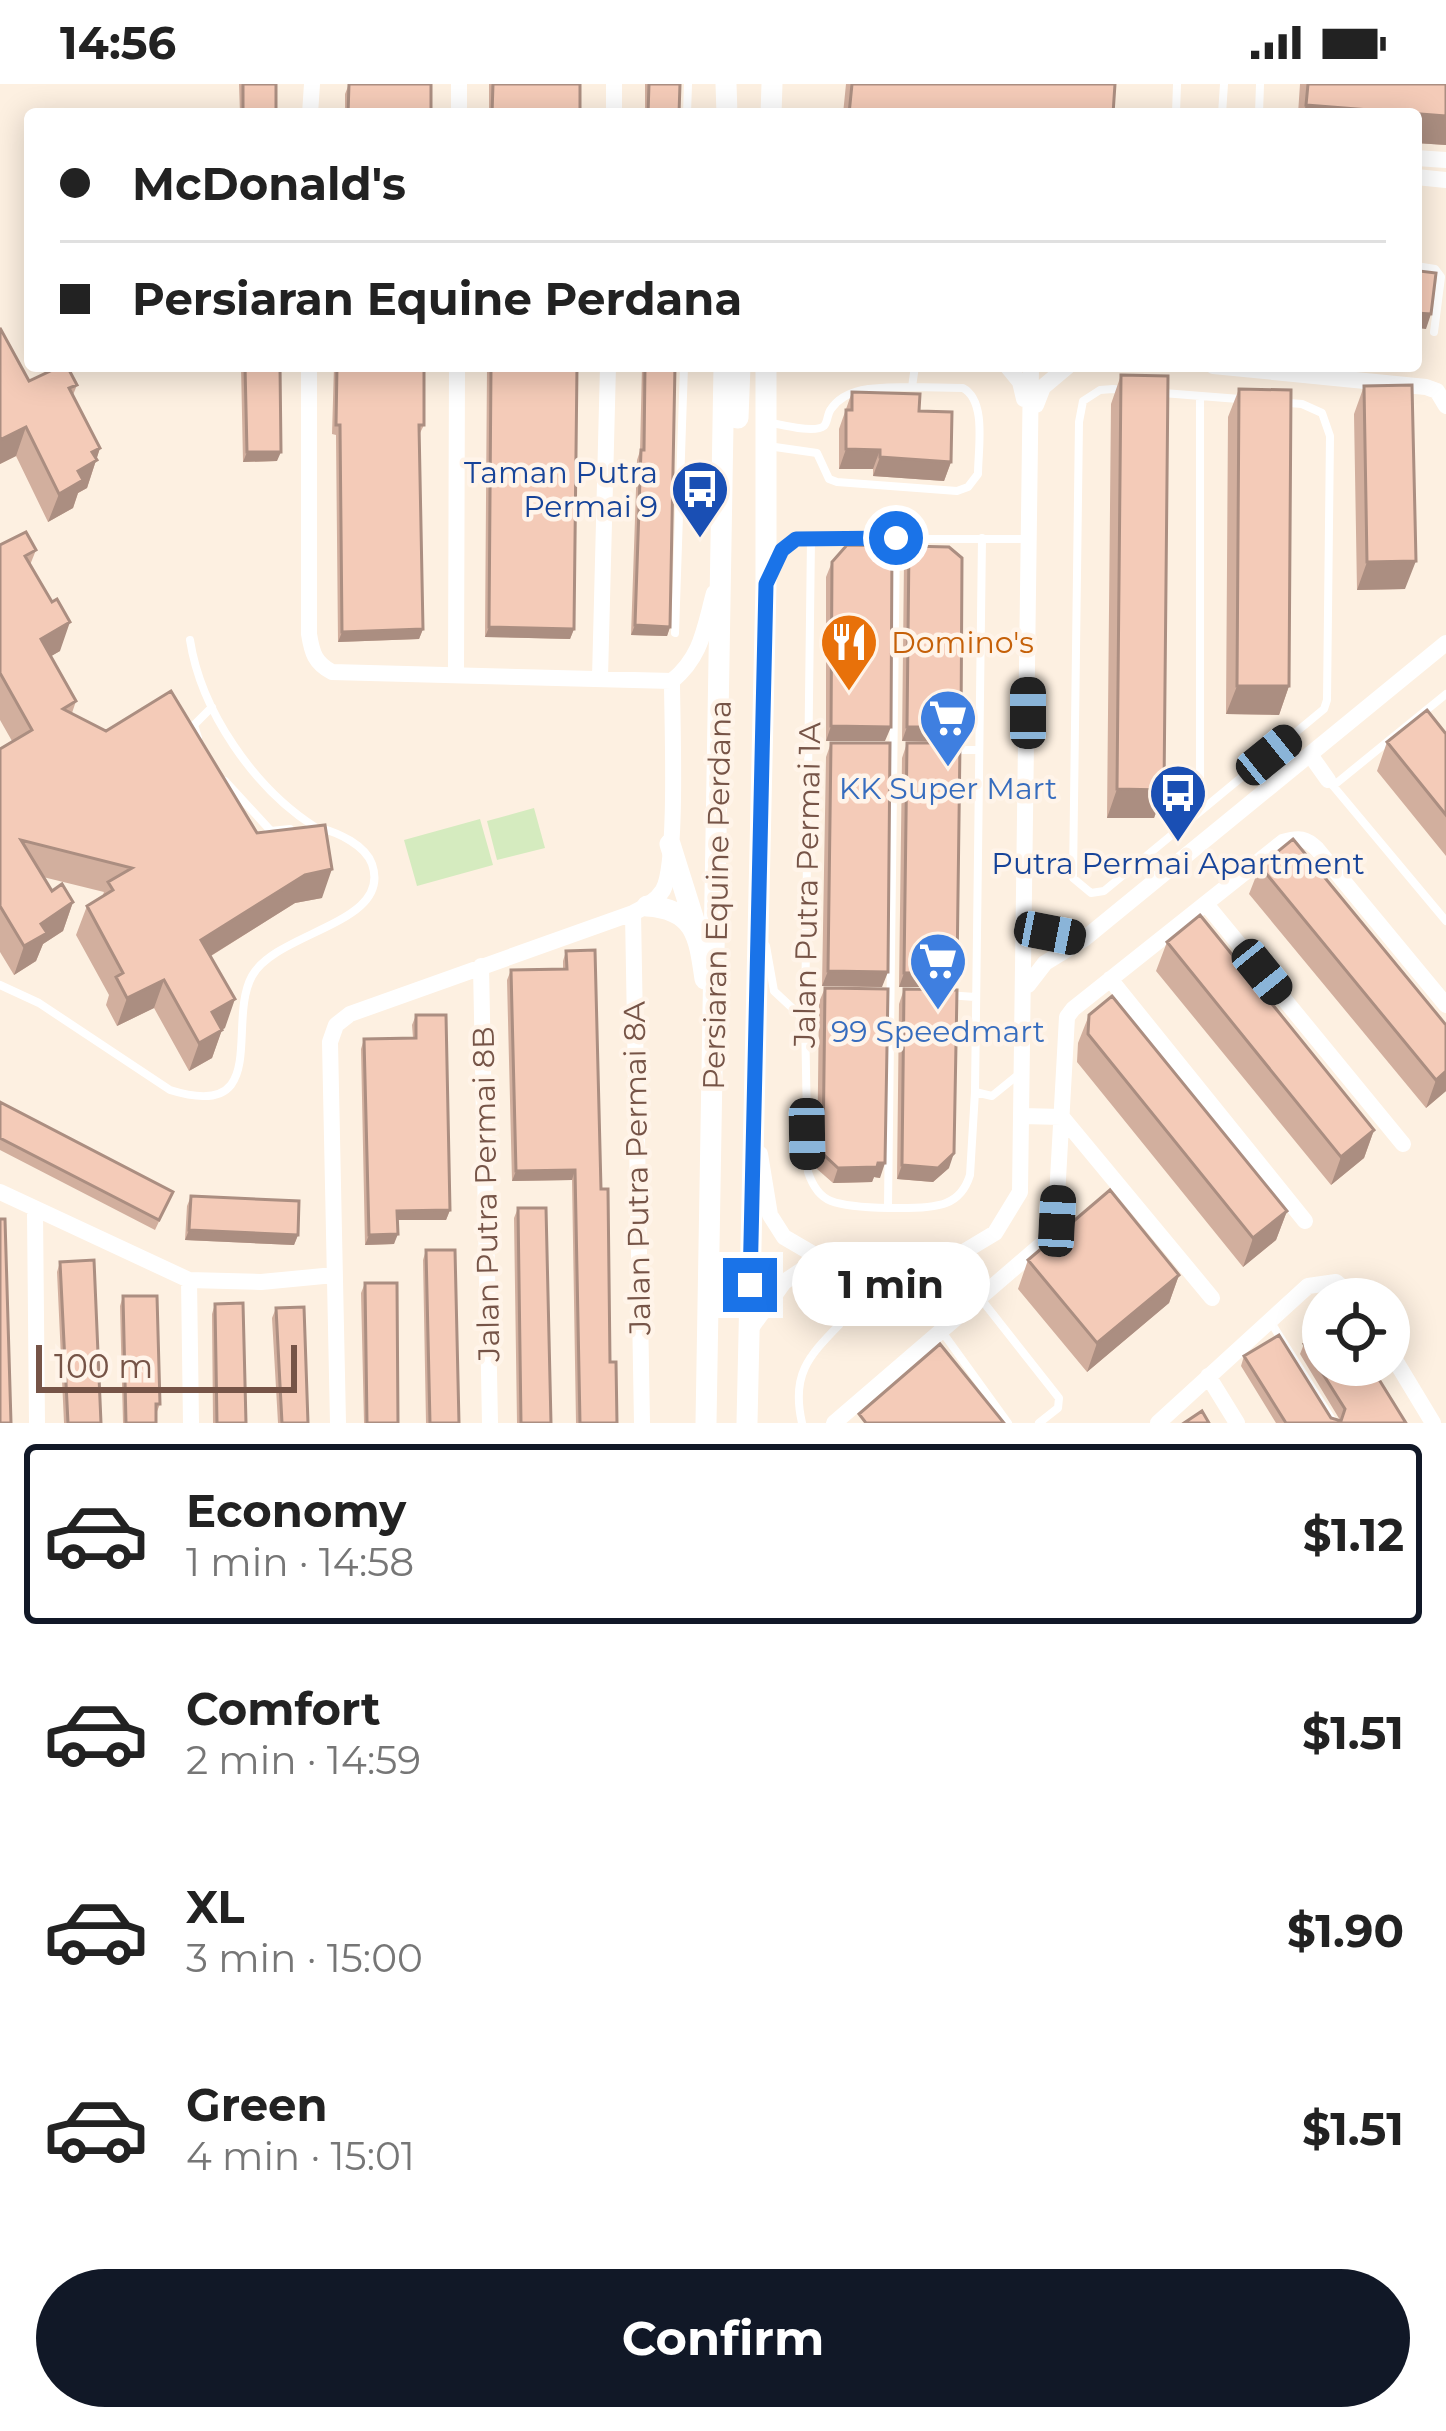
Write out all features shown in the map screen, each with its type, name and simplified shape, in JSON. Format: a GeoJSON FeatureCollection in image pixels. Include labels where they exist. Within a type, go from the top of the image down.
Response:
{"type":"FeatureCollection","features":[{"type":"Feature","properties":{"kind":"street"},"geometry":{"type":"LineString","coordinates":[[310,372],[308,634],[312,654],[332,672],[672,681],[701,647],[722,568]]}},
{"type":"Feature","properties":{"kind":"street"},"geometry":{"type":"LineString","coordinates":[[456,673],[458,372]]}},
{"type":"Feature","properties":{"kind":"street"},"geometry":{"type":"LineString","coordinates":[[601,678],[608,372]]}},
{"type":"Feature","properties":{"kind":"street","name":"Persiaran Equine Perdana"},"geometry":{"type":"LineString","coordinates":[[706,1423],[724,372]]}},
{"type":"Feature","properties":{"kind":"street"},"geometry":{"type":"LineString","coordinates":[[724,513],[737,454],[740,372]]}},
{"type":"Feature","properties":{"kind":"street","name":"Persiaran Equine Perdana"},"geometry":{"type":"LineString","coordinates":[[747,1423],[766,584],[766,372]]}},
{"type":"Feature","properties":{"kind":"street"},"geometry":{"type":"LineString","coordinates":[[765,413],[778,372]]}},
{"type":"Feature","properties":{"kind":"street"},"geometry":{"type":"LineString","coordinates":[[1012,372],[1020,382],[1030,423]]}},
{"type":"Feature","properties":{"kind":"street"},"geometry":{"type":"LineString","coordinates":[[752,1106],[770,1215],[784,1237],[820,1258],[950,1260],[995,1233],[1020,1192],[1031,372]]}},
{"type":"Feature","properties":{"kind":"street"},"geometry":{"type":"LineString","coordinates":[[1030,423],[1042,387],[1061,372]]}},
{"type":"Feature","properties":{"kind":"street"},"geometry":{"type":"LineString","coordinates":[[1329,372],[1426,387],[1437,391],[1446,406]]}},
{"type":"Feature","properties":{"kind":"street"},"geometry":{"type":"LineString","coordinates":[[1025,991],[1033,974],[1084,939],[1446,643]]}},
{"type":"Feature","properties":{"kind":"street","name":"Jalan Putra Permai 8A"},"geometry":{"type":"LineString","coordinates":[[642,1423],[640,909],[661,895],[668,878],[672,681]]}},
{"type":"Feature","properties":{"kind":"street"},"geometry":{"type":"LineString","coordinates":[[1311,756],[1330,783]]}},
{"type":"Feature","properties":{"kind":"street"},"geometry":{"type":"LineString","coordinates":[[834,1423],[1055,1233],[1067,1017],[1283,842],[1307,840],[1446,1005]]}},
{"type":"Feature","properties":{"kind":"street"},"geometry":{"type":"LineString","coordinates":[[670,844],[699,936],[714,1045]]}},
{"type":"Feature","properties":{"kind":"street"},"geometry":{"type":"LineString","coordinates":[[1206,904],[1403,1144]]}},
{"type":"Feature","properties":{"kind":"street"},"geometry":{"type":"LineString","coordinates":[[338,1423],[330,1042],[336,1025],[350,1013],[640,909],[668,907],[699,936]]}},
{"type":"Feature","properties":{"kind":"street"},"geometry":{"type":"LineString","coordinates":[[1026,930],[1084,939]]}},
{"type":"Feature","properties":{"kind":"street","name":"Jalan Putra Permai 8B"},"geometry":{"type":"LineString","coordinates":[[481,966],[490,1423]]}},
{"type":"Feature","properties":{"kind":"street"},"geometry":{"type":"LineString","coordinates":[[1110,979],[1305,1221]]}},
{"type":"Feature","properties":{"kind":"street"},"geometry":{"type":"LineString","coordinates":[[1022,1116],[1062,1118],[1212,1298]]}},
{"type":"Feature","properties":{"kind":"street"},"geometry":{"type":"LineString","coordinates":[[0,1192],[189,1280],[261,1282],[334,1275]]}},
{"type":"Feature","properties":{"kind":"street"},"geometry":{"type":"LineString","coordinates":[[35,1211],[38,1423]]}},
{"type":"Feature","properties":{"kind":"street"},"geometry":{"type":"LineString","coordinates":[[750,1330],[784,1282],[820,1258]]}},
{"type":"Feature","properties":{"kind":"street"},"geometry":{"type":"LineString","coordinates":[[189,1280],[191,1423]]}},
{"type":"Feature","properties":{"kind":"street"},"geometry":{"type":"LineString","coordinates":[[1158,1423],[1302,1291]]}},
{"type":"Feature","properties":{"kind":"street"},"geometry":{"type":"LineString","coordinates":[[1208,1376],[1237,1423]]}},
{"type":"Feature","properties":{"kind":"street"},"geometry":{"type":"LineString","coordinates":[[1410,1385],[1433,1423]]}},
{"type":"Feature","properties":{"kind":"lane"},"geometry":{"type":"LineString","coordinates":[[1422,267],[1435,268],[1441,277],[1434,332]]}},
{"type":"Feature","properties":{"kind":"lane"},"geometry":{"type":"LineString","coordinates":[[675,633],[684,372]]}},
{"type":"Feature","properties":{"kind":"lane"},"geometry":{"type":"LineString","coordinates":[[912,387],[914,372]]}},
{"type":"Feature","properties":{"kind":"lane"},"geometry":{"type":"LineString","coordinates":[[765,413],[816,429],[826,424],[834,404],[862,390],[963,388],[974,395],[978,474],[968,487],[957,491],[837,482],[829,479],[817,453],[766,446]]}},
{"type":"Feature","properties":{"kind":"lane"},"geometry":{"type":"LineString","coordinates":[[1100,390],[1200,398],[1302,404],[1322,413],[1328,424],[1327,700],[1324,709],[1104,892],[1091,893],[1073,878],[1080,409],[1083,401],[1100,390]]}},
{"type":"Feature","properties":{"kind":"lane"},"geometry":{"type":"LineString","coordinates":[[1199,812],[1200,398]]}},
{"type":"Feature","properties":{"kind":"lane"},"geometry":{"type":"LineString","coordinates":[[766,584],[788,543],[811,538],[1030,539]]}},
{"type":"Feature","properties":{"kind":"lane","name":"Jalan Putra Permai 1A"},"geometry":{"type":"LineString","coordinates":[[811,538],[805,1021],[808,1172],[819,1193],[836,1203],[889,1207],[942,1205],[966,1187],[975,1091],[982,538]]}},
{"type":"Feature","properties":{"kind":"lane"},"geometry":{"type":"LineString","coordinates":[[889,1207],[896,538]]}},
{"type":"Feature","properties":{"kind":"lane"},"geometry":{"type":"LineString","coordinates":[[0,985],[38,1003],[170,1090],[193,1097],[218,1094],[234,1081],[243,1058],[242,1008],[253,974],[293,940],[345,919],[368,902],[374,868],[368,855],[333,831],[288,810],[263,782],[212,707],[194,667],[190,640]]}},
{"type":"Feature","properties":{"kind":"lane"},"geometry":{"type":"LineString","coordinates":[[1446,712],[1442,698],[1330,783],[1446,921]]}},
{"type":"Feature","properties":{"kind":"lane"},"geometry":{"type":"LineString","coordinates":[[206,752],[194,725],[212,707]]}},
{"type":"Feature","properties":{"kind":"lane"},"geometry":{"type":"LineString","coordinates":[[873,748],[916,748]]}},
{"type":"Feature","properties":{"kind":"lane"},"geometry":{"type":"LineString","coordinates":[[808,749],[830,749]]}},
{"type":"Feature","properties":{"kind":"lane"},"geometry":{"type":"LineString","coordinates":[[937,749],[979,750]]}},
{"type":"Feature","properties":{"kind":"lane"},"geometry":{"type":"LineString","coordinates":[[1269,755],[1285,777]]}},
{"type":"Feature","properties":{"kind":"lane"},"geometry":{"type":"LineString","coordinates":[[216,768],[271,831],[315,826]]}},
{"type":"Feature","properties":{"kind":"lane"},"geometry":{"type":"LineString","coordinates":[[759,928],[774,992],[805,1021]]}},
{"type":"Feature","properties":{"kind":"lane"},"geometry":{"type":"LineString","coordinates":[[870,994],[912,994]]}},
{"type":"Feature","properties":{"kind":"lane"},"geometry":{"type":"LineString","coordinates":[[933,995],[975,997]]}},
{"type":"Feature","properties":{"kind":"lane"},"geometry":{"type":"LineString","coordinates":[[975,1091],[992,1096],[1024,1070]]}},
{"type":"Feature","properties":{"kind":"lane"},"geometry":{"type":"LineString","coordinates":[[980,1298],[1057,1394],[1058,1408],[1039,1423]]}},
{"type":"Feature","properties":{"kind":"lane"},"geometry":{"type":"LineString","coordinates":[[1269,1319],[1334,1423]]}},
{"type":"Feature","properties":{"kind":"lane"},"geometry":{"type":"LineString","coordinates":[[802,1423],[799,1387],[805,1360],[839,1324]]}},
{"type":"Feature","properties":{"kind":"lane"},"geometry":{"type":"LineString","coordinates":[[942,1331],[1009,1423]]}},
{"type":"Feature","properties":{"kind":"green space"},"geometry":{"type":"Polygon","coordinates":[[[534,808],[545,848],[497,860],[487,821],[534,808]]]}},
{"type":"Feature","properties":{"kind":"green space"},"geometry":{"type":"Polygon","coordinates":[[[480,819],[493,865],[417,886],[404,840],[480,819]]]}},
{"type":"Feature","properties":{"kind":"building"},"geometry":{"type":"Polygon","coordinates":[[[243,84],[276,84],[276,108],[243,108],[243,84]]]}},
{"type":"Feature","properties":{"kind":"building"},"geometry":{"type":"Polygon","coordinates":[[[349,84],[431,84],[431,108],[348,108],[349,84]]]}},
{"type":"Feature","properties":{"kind":"building"},"geometry":{"type":"Polygon","coordinates":[[[493,84],[580,84],[580,108],[492,108],[493,84]]]}},
{"type":"Feature","properties":{"kind":"building"},"geometry":{"type":"Polygon","coordinates":[[[649,84],[680,84],[679,108],[648,108],[649,84]]]}},
{"type":"Feature","properties":{"kind":"building"},"geometry":{"type":"Polygon","coordinates":[[[852,84],[1115,84],[1113,108],[850,108],[852,84]]]}},
{"type":"Feature","properties":{"kind":"building"},"geometry":{"type":"Polygon","coordinates":[[[1308,84],[1446,84],[1446,116],[1422,114],[1422,108],[1306,105],[1308,84]]]}},
{"type":"Feature","properties":{"kind":"building"},"geometry":{"type":"Polygon","coordinates":[[[1422,271],[1436,273],[1431,314],[1422,313],[1422,271]]]}},
{"type":"Feature","properties":{"kind":"building"},"geometry":{"type":"Polygon","coordinates":[[[0,328],[29,381],[48,372],[70,372],[77,385],[69,388],[100,448],[92,452],[97,460],[78,471],[83,480],[59,494],[26,427],[0,440],[0,328]]]}},
{"type":"Feature","properties":{"kind":"building"},"geometry":{"type":"Polygon","coordinates":[[[245,372],[280,372],[281,452],[247,452],[245,372]]]}},
{"type":"Feature","properties":{"kind":"building"},"geometry":{"type":"Polygon","coordinates":[[[337,372],[424,372],[424,425],[419,425],[423,629],[342,632],[340,425],[336,425],[337,372]]]}},
{"type":"Feature","properties":{"kind":"building"},"geometry":{"type":"Polygon","coordinates":[[[491,372],[577,372],[574,629],[489,627],[491,372]]]}},
{"type":"Feature","properties":{"kind":"building"},"geometry":{"type":"Polygon","coordinates":[[[645,372],[675,372],[670,627],[635,625],[645,372]]]}},
{"type":"Feature","properties":{"kind":"building"},"geometry":{"type":"Polygon","coordinates":[[[1121,375],[1168,376],[1164,790],[1117,789],[1121,375]]]}},
{"type":"Feature","properties":{"kind":"building"},"geometry":{"type":"Polygon","coordinates":[[[1412,385],[1416,561],[1367,562],[1364,386],[1412,385]]]}},
{"type":"Feature","properties":{"kind":"building"},"geometry":{"type":"Polygon","coordinates":[[[1239,389],[1291,390],[1289,686],[1237,686],[1239,389]]]}},
{"type":"Feature","properties":{"kind":"building"},"geometry":{"type":"Polygon","coordinates":[[[852,392],[920,394],[919,411],[952,412],[951,462],[880,457],[880,450],[846,449],[846,410],[852,410],[852,392]]]}},
{"type":"Feature","properties":{"kind":"building"},"geometry":{"type":"Polygon","coordinates":[[[26,532],[36,550],[25,556],[52,602],[57,599],[70,622],[41,639],[76,701],[63,709],[106,731],[171,691],[257,833],[325,825],[332,869],[305,875],[201,940],[235,999],[212,1012],[222,1030],[199,1043],[164,980],[127,998],[116,977],[123,973],[87,906],[113,890],[108,882],[132,868],[21,840],[52,891],[62,884],[73,902],[41,924],[47,933],[24,946],[0,906],[0,749],[32,730],[0,673],[0,545],[26,532]]]}},
{"type":"Feature","properties":{"kind":"building"},"geometry":{"type":"Polygon","coordinates":[[[847,545],[892,546],[891,727],[831,726],[832,562],[847,545]]]}},
{"type":"Feature","properties":{"kind":"building"},"geometry":{"type":"Polygon","coordinates":[[[909,546],[949,547],[962,558],[961,727],[907,727],[909,546]]]}},
{"type":"Feature","properties":{"kind":"building"},"geometry":{"type":"Polygon","coordinates":[[[1427,710],[1446,734],[1446,815],[1387,742],[1427,710]]]}},
{"type":"Feature","properties":{"kind":"building"},"geometry":{"type":"Polygon","coordinates":[[[831,743],[890,743],[888,972],[828,971],[831,743]]]}},
{"type":"Feature","properties":{"kind":"building"},"geometry":{"type":"Polygon","coordinates":[[[907,743],[960,743],[957,972],[904,973],[907,743]]]}},
{"type":"Feature","properties":{"kind":"building"},"geometry":{"type":"Polygon","coordinates":[[[1293,839],[1446,1025],[1446,1071],[1436,1080],[1260,866],[1293,839]]]}},
{"type":"Feature","properties":{"kind":"building"},"geometry":{"type":"Polygon","coordinates":[[[1200,915],[1374,1130],[1341,1157],[1167,942],[1200,915]]]}},
{"type":"Feature","properties":{"kind":"building"},"geometry":{"type":"Polygon","coordinates":[[[595,950],[601,1189],[608,1189],[610,1362],[616,1362],[617,1423],[580,1423],[575,1170],[516,1171],[511,970],[567,969],[566,951],[595,950]]]}},
{"type":"Feature","properties":{"kind":"building"},"geometry":{"type":"Polygon","coordinates":[[[825,988],[888,989],[885,1163],[877,1167],[838,1168],[823,1154],[825,988]]]}},
{"type":"Feature","properties":{"kind":"building"},"geometry":{"type":"Polygon","coordinates":[[[904,989],[957,990],[954,1153],[938,1168],[902,1165],[904,989]]]}},
{"type":"Feature","properties":{"kind":"building"},"geometry":{"type":"Polygon","coordinates":[[[1112,996],[1287,1211],[1253,1238],[1088,1034],[1089,1015],[1112,996]]]}},
{"type":"Feature","properties":{"kind":"building"},"geometry":{"type":"Polygon","coordinates":[[[416,1015],[446,1015],[450,1210],[397,1211],[398,1234],[369,1235],[364,1039],[416,1038],[416,1015]]]}},
{"type":"Feature","properties":{"kind":"building"},"geometry":{"type":"Polygon","coordinates":[[[0,1102],[173,1192],[159,1220],[0,1138],[0,1102]]]}},
{"type":"Feature","properties":{"kind":"building"},"geometry":{"type":"Polygon","coordinates":[[[1110,1190],[1179,1275],[1097,1343],[1028,1260],[1110,1190]]]}},
{"type":"Feature","properties":{"kind":"building"},"geometry":{"type":"Polygon","coordinates":[[[191,1196],[299,1201],[298,1235],[189,1230],[191,1196]]]}},
{"type":"Feature","properties":{"kind":"building"},"geometry":{"type":"Polygon","coordinates":[[[518,1208],[546,1208],[551,1423],[521,1423],[518,1208]]]}},
{"type":"Feature","properties":{"kind":"building"},"geometry":{"type":"Polygon","coordinates":[[[0,1219],[5,1219],[11,1423],[0,1423],[0,1219]]]}},
{"type":"Feature","properties":{"kind":"building"},"geometry":{"type":"Polygon","coordinates":[[[426,1250],[455,1250],[459,1423],[430,1423],[426,1250]]]}},
{"type":"Feature","properties":{"kind":"building"},"geometry":{"type":"Polygon","coordinates":[[[94,1260],[101,1423],[68,1423],[60,1262],[94,1260]]]}},
{"type":"Feature","properties":{"kind":"building"},"geometry":{"type":"Polygon","coordinates":[[[365,1283],[397,1283],[398,1423],[367,1423],[365,1283]]]}},
{"type":"Feature","properties":{"kind":"building"},"geometry":{"type":"Polygon","coordinates":[[[123,1296],[157,1296],[160,1404],[156,1404],[156,1423],[126,1423],[123,1296]]]}},
{"type":"Feature","properties":{"kind":"building"},"geometry":{"type":"Polygon","coordinates":[[[243,1303],[246,1423],[217,1423],[215,1304],[243,1303]]]}},
{"type":"Feature","properties":{"kind":"building"},"geometry":{"type":"Polygon","coordinates":[[[304,1307],[308,1423],[282,1423],[276,1308],[304,1307]]]}},
{"type":"Feature","properties":{"kind":"building"},"geometry":{"type":"Polygon","coordinates":[[[1279,1335],[1302,1372],[1302,1386],[1311,1386],[1331,1418],[1341,1421],[1345,1409],[1330,1386],[1383,1386],[1406,1423],[1286,1423],[1244,1356],[1279,1335]]]}},
{"type":"Feature","properties":{"kind":"building"},"geometry":{"type":"Polygon","coordinates":[[[940,1344],[1004,1423],[866,1423],[859,1414],[940,1344]]]}},
{"type":"Feature","properties":{"kind":"building"},"geometry":{"type":"Polygon","coordinates":[[[1202,1411],[1209,1423],[1184,1423],[1202,1411]]]}},
{"type":"Feature","properties":{"kind":"place","name":"Taman Putra Permai 9"},"geometry":{"type":"Point","coordinates":[700,540]}},
{"type":"Feature","properties":{"kind":"place","name":"Domino's"},"geometry":{"type":"Point","coordinates":[849,693]}},
{"type":"Feature","properties":{"kind":"place","name":"KK Super Mart"},"geometry":{"type":"Point","coordinates":[948,769]}},
{"type":"Feature","properties":{"kind":"place","name":"Putra Permai Apartment"},"geometry":{"type":"Point","coordinates":[1178,844]}},
{"type":"Feature","properties":{"kind":"place","name":"99 Speedmart"},"geometry":{"type":"Point","coordinates":[938,1012]}},
{"type":"Feature","properties":{"kind":"route"},"geometry":{"type":"LineString","coordinates":[[750,1285],[766,584],[782,550],[796,539],[896,538]]}}]}
